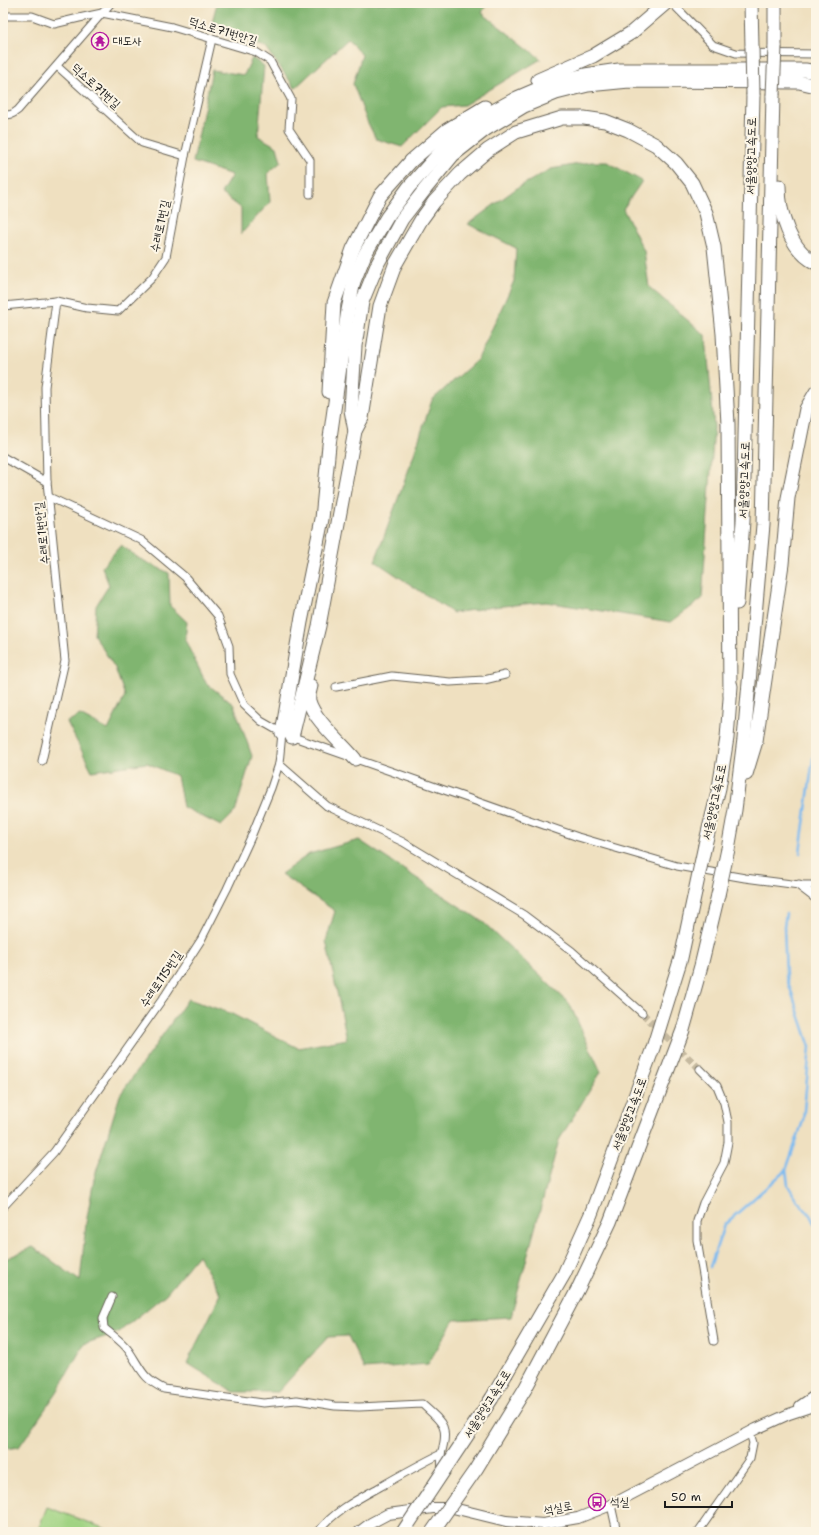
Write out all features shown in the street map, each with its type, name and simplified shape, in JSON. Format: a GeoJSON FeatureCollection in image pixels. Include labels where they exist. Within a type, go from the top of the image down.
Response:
{"type":"FeatureCollection","features":[{"type":"Feature","properties":{"kind":"highway","name":"서울양양고속도로"},"geometry":{"type":"LineString","coordinates":[[403,1532],[492,1398],[564,1274],[591,1214],[654,1048],[681,958],[705,845],[719,788],[727,738],[743,521],[753,95],[751,3]]}},
{"type":"Feature","properties":{"kind":"highway","name":"서울양양고속도로"},"geometry":{"type":"LineString","coordinates":[[432,1532],[476,1469],[525,1389],[578,1289],[610,1222],[683,1030],[701,966],[718,896],[735,810],[745,723],[763,525],[773,95],[776,47],[775,3]]}},
{"type":"Feature","properties":{"kind":"highway"},"geometry":{"type":"LineString","coordinates":[[329,445],[329,372],[334,303],[353,249],[380,196],[412,161],[447,130],[505,95],[593,56],[631,33],[671,5]]}},
{"type":"Feature","properties":{"kind":"highway"},"geometry":{"type":"LineString","coordinates":[[287,735],[301,622],[322,519],[329,445],[348,310],[354,281],[365,254],[387,218],[409,187],[443,149],[484,116],[517,98],[552,83],[585,75],[619,70],[805,70],[816,72]]}},
{"type":"Feature","properties":{"kind":"highway"},"geometry":{"type":"LineString","coordinates":[[355,431],[351,410],[355,346],[362,302],[378,263],[402,219],[426,188],[453,155],[486,129],[524,106],[556,93],[588,85],[629,82],[799,82],[816,86]]}},
{"type":"Feature","properties":{"kind":"highway"},"geometry":{"type":"LineString","coordinates":[[773,95],[778,148],[779,198],[786,225],[799,250],[816,264]]}},
{"type":"Feature","properties":{"kind":"highway"},"geometry":{"type":"LineString","coordinates":[[287,735],[312,656],[338,528],[355,431],[362,418],[380,306],[395,265],[421,220],[434,202],[460,174],[488,150],[516,132],[562,118],[584,118],[605,121],[628,130],[656,145],[676,163],[692,184],[706,213],[714,247],[723,334],[728,424],[730,695]]}},
{"type":"Feature","properties":{"kind":"highway"},"geometry":{"type":"LineString","coordinates":[[735,810],[756,741],[782,564],[788,498],[806,409],[816,392]]}},
{"type":"Feature","properties":{"kind":"highway"},"geometry":{"type":"LineString","coordinates":[[312,656],[314,666],[308,700],[313,711],[325,727],[355,759]]}},
{"type":"Feature","properties":{"kind":"main road"},"geometry":{"type":"LineString","coordinates":[[789,1414],[816,1395]]}},
{"type":"Feature","properties":{"kind":"main road","name":"석실로"},"geometry":{"type":"LineString","coordinates":[[359,1532],[388,1514],[433,1508],[453,1508],[506,1521],[544,1524],[578,1518],[611,1505],[789,1414],[816,1405]]}},
{"type":"Feature","properties":{"kind":"street"},"geometry":{"type":"LineString","coordinates":[[57,66],[111,3]]}},
{"type":"Feature","properties":{"kind":"street"},"geometry":{"type":"LineString","coordinates":[[671,5],[713,45],[736,53],[816,54]]}},
{"type":"Feature","properties":{"kind":"street","name":"덕소로71번안길"},"geometry":{"type":"LineString","coordinates":[[3,16],[32,16],[54,24],[102,13],[172,27],[256,52],[270,61],[291,99],[289,129],[310,160],[310,194]]}},
{"type":"Feature","properties":{"kind":"street","name":"수레로1번길"},"geometry":{"type":"LineString","coordinates":[[3,306],[56,301],[87,308],[118,311],[152,278],[166,257],[185,156],[212,39]]}},
{"type":"Feature","properties":{"kind":"street","name":"덕소로71번길"},"geometry":{"type":"LineString","coordinates":[[3,114],[8,116],[18,110],[57,66],[142,143],[185,156]]}},
{"type":"Feature","properties":{"kind":"street","name":"수레로1번안길"},"geometry":{"type":"LineString","coordinates":[[42,761],[66,661],[47,482],[46,387],[56,301]]}},
{"type":"Feature","properties":{"kind":"street"},"geometry":{"type":"LineString","coordinates":[[3,457],[47,482]]}},
{"type":"Feature","properties":{"kind":"street"},"geometry":{"type":"LineString","coordinates":[[49,497],[141,540],[186,577],[218,616],[229,646],[230,674],[244,705],[261,721],[287,735],[578,837],[677,866],[745,878],[816,885]]}},
{"type":"Feature","properties":{"kind":"street"},"geometry":{"type":"LineString","coordinates":[[336,687],[392,676],[450,682],[484,680],[505,675]]}},
{"type":"Feature","properties":{"kind":"street","name":"수레로115번길"},"geometry":{"type":"LineString","coordinates":[[3,1207],[54,1152],[166,994],[201,940],[251,837],[279,764],[287,735]]}},
{"type":"Feature","properties":{"kind":"street"},"geometry":{"type":"LineString","coordinates":[[279,764],[327,806],[403,842],[524,915],[572,951],[642,1013]]}},
{"type":"Feature","properties":{"kind":"street"},"geometry":{"type":"LineString","coordinates":[[799,884],[816,898]]}},
{"type":"Feature","properties":{"kind":"street"},"geometry":{"type":"LineString","coordinates":[[700,1069],[717,1086],[724,1103],[728,1122],[728,1142],[724,1163],[702,1203],[696,1221],[696,1240],[714,1341]]}},
{"type":"Feature","properties":{"kind":"street"},"geometry":{"type":"LineString","coordinates":[[112,1297],[103,1318],[104,1328],[128,1350],[142,1373],[152,1383],[164,1389],[263,1403],[297,1400],[335,1406],[359,1407],[422,1404],[440,1420],[444,1428],[445,1441],[441,1454],[443,1477],[432,1500],[433,1508]]}},
{"type":"Feature","properties":{"kind":"street"},"geometry":{"type":"LineString","coordinates":[[698,1532],[750,1458],[753,1443],[750,1433]]}},
{"type":"Feature","properties":{"kind":"street"},"geometry":{"type":"LineString","coordinates":[[318,1532],[333,1516],[349,1504],[441,1454]]}},
{"type":"Feature","properties":{"kind":"street"},"geometry":{"type":"LineString","coordinates":[[611,1505],[617,1532]]}},
{"type":"Feature","properties":{"kind":"green space"},"geometry":{"type":"Polygon","coordinates":[[[217,3],[487,3],[482,13],[541,59],[464,105],[442,107],[402,147],[376,139],[367,121],[353,84],[362,55],[348,39],[295,88],[266,48],[211,26],[217,3]]]}},
{"type":"Feature","properties":{"kind":"green space"},"geometry":{"type":"Polygon","coordinates":[[[252,58],[264,66],[258,136],[277,147],[281,162],[268,173],[270,202],[241,234],[241,208],[221,193],[232,175],[193,162],[212,70],[244,75],[252,58]]]}},
{"type":"Feature","properties":{"kind":"green space"},"geometry":{"type":"Polygon","coordinates":[[[591,162],[607,162],[642,181],[623,209],[644,251],[649,287],[706,336],[714,427],[702,599],[671,622],[546,602],[493,607],[453,613],[375,561],[410,466],[432,400],[478,359],[514,281],[516,248],[468,224],[517,188],[551,169],[591,162]]]}},
{"type":"Feature","properties":{"kind":"green space"},"geometry":{"type":"Polygon","coordinates":[[[121,545],[140,559],[169,573],[170,606],[187,622],[185,640],[206,683],[234,705],[252,756],[235,812],[221,826],[183,807],[177,776],[147,763],[92,771],[67,722],[80,715],[108,730],[125,696],[115,668],[94,635],[96,606],[109,585],[102,567],[121,545]]]}},
{"type":"Feature","properties":{"kind":"green space"},"geometry":{"type":"Polygon","coordinates":[[[359,840],[483,922],[569,1003],[601,1072],[559,1140],[511,1317],[454,1320],[428,1364],[364,1369],[348,1336],[328,1337],[278,1392],[234,1392],[187,1363],[221,1294],[198,1255],[166,1294],[119,1332],[84,1344],[57,1392],[19,1447],[3,1449],[3,1260],[33,1247],[80,1281],[86,1223],[94,1179],[120,1095],[188,999],[230,1013],[298,1048],[347,1039],[326,941],[335,911],[281,874],[309,854],[359,840]]]}},
{"type":"Feature","properties":{"kind":"green space"},"geometry":{"type":"Polygon","coordinates":[[[47,1507],[114,1532],[37,1532],[47,1507]]]}},
{"type":"Feature","properties":{"kind":"waterway"},"geometry":{"type":"LineString","coordinates":[[800,853],[816,737]]}},
{"type":"Feature","properties":{"kind":"waterway"},"geometry":{"type":"LineString","coordinates":[[786,914],[784,926],[786,976],[810,1047],[803,1121],[786,1170],[788,1185],[796,1199],[810,1215],[816,1227]]}},
{"type":"Feature","properties":{"kind":"waterway"},"geometry":{"type":"LineString","coordinates":[[710,1267],[724,1225],[786,1170]]}},
{"type":"Feature","properties":{"kind":"tunnel"},"geometry":{"type":"LineString","coordinates":[[642,1013],[700,1069]]}},
{"type":"Feature","properties":{"kind":"place","name":"대도사"},"geometry":{"type":"Point","coordinates":[100,41]}},
{"type":"Feature","properties":{"kind":"place","name":"석실"},"geometry":{"type":"Point","coordinates":[597,1502]}}]}
